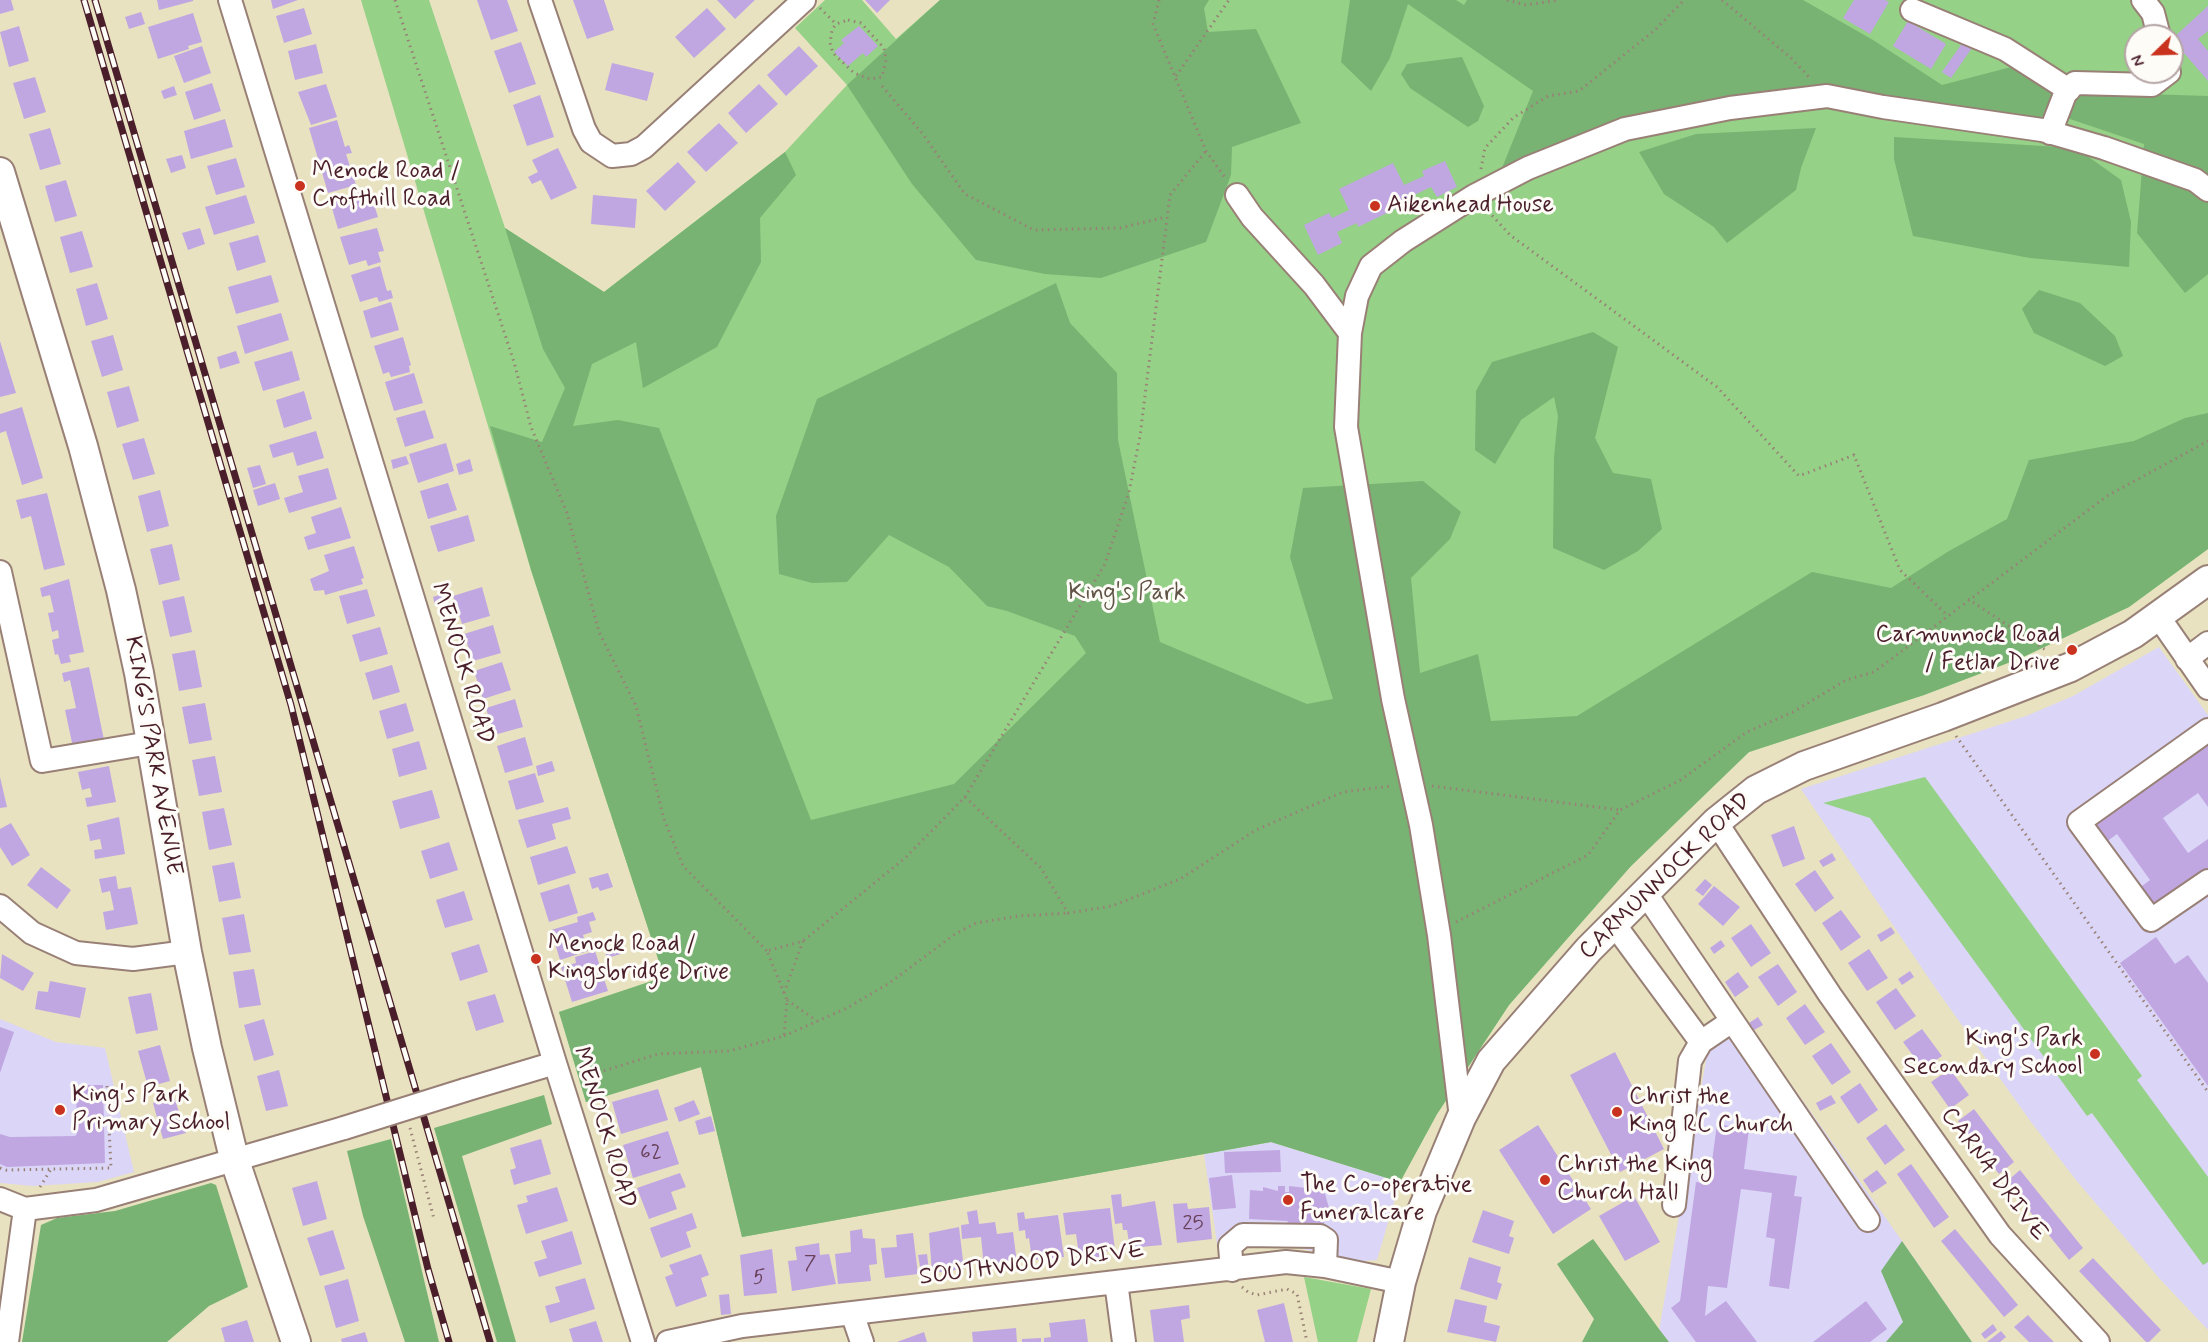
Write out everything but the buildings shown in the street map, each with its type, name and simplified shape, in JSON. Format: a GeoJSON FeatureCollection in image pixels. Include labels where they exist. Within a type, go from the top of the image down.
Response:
{"type":"FeatureCollection","features":[{"type":"Feature","properties":{"kind":"main road","name":"KING'S PARK AVENUE"},"geometry":{"type":"LineString","coordinates":[[0,172],[83,446],[112,557],[139,673],[187,952],[234,1158],[296,1342]]}},
{"type":"Feature","properties":{"kind":"main road","name":"CARMUNNOCK ROAD"},"geometry":{"type":"LineString","coordinates":[[1389,1342],[1401,1282],[1422,1211],[1461,1118],[1491,1061],[1588,949],[1646,894],[1716,822],[1756,790],[1804,766],[1943,717],[2071,667],[2133,634],[2208,580]]}},
{"type":"Feature","properties":{"kind":"street","name":"MENOCK ROAD"},"geometry":{"type":"LineString","coordinates":[[230,0],[555,1063],[643,1342]]}},
{"type":"Feature","properties":{"kind":"street"},"geometry":{"type":"LineString","coordinates":[[540,0],[584,129],[591,142],[612,156],[631,154],[644,147],[804,0]]}},
{"type":"Feature","properties":{"kind":"street"},"geometry":{"type":"LineString","coordinates":[[2143,0],[2153,14],[2156,24]]}},
{"type":"Feature","properties":{"kind":"street"},"geometry":{"type":"LineString","coordinates":[[1912,10],[2005,49],[2068,90]]}},
{"type":"Feature","properties":{"kind":"street"},"geometry":{"type":"LineString","coordinates":[[2050,133],[2068,90],[2075,83],[2153,84]]}},
{"type":"Feature","properties":{"kind":"street"},"geometry":{"type":"LineString","coordinates":[[1461,1118],[1438,931],[1412,784],[1391,687],[1346,426],[1350,333],[1357,296],[1371,266],[1402,241],[1474,196],[1528,168],[1625,129],[1730,108],[1827,96],[2050,133],[2104,148],[2194,180],[2208,190]]}},
{"type":"Feature","properties":{"kind":"street"},"geometry":{"type":"LineString","coordinates":[[1237,195],[1252,217],[1314,285],[1350,333]]}},
{"type":"Feature","properties":{"kind":"street"},"geometry":{"type":"LineString","coordinates":[[0,573],[42,761],[150,743]]}},
{"type":"Feature","properties":{"kind":"street"},"geometry":{"type":"LineString","coordinates":[[2158,616],[2208,688]]}},
{"type":"Feature","properties":{"kind":"street"},"geometry":{"type":"LineString","coordinates":[[2187,658],[2208,643]]}},
{"type":"Feature","properties":{"kind":"street"},"geometry":{"type":"LineString","coordinates":[[2208,730],[2079,822],[2151,920],[2208,881]]}},
{"type":"Feature","properties":{"kind":"street","name":"CARNA DRIVE"},"geometry":{"type":"LineString","coordinates":[[1716,822],[1830,995],[2000,1235],[2098,1342]]}},
{"type":"Feature","properties":{"kind":"street"},"geometry":{"type":"LineString","coordinates":[[1646,894],[1868,1220]]}},
{"type":"Feature","properties":{"kind":"street"},"geometry":{"type":"LineString","coordinates":[[0,906],[32,933],[75,953],[133,958],[187,952]]}},
{"type":"Feature","properties":{"kind":"street"},"geometry":{"type":"LineString","coordinates":[[1614,924],[1701,1042]]}},
{"type":"Feature","properties":{"kind":"street"},"geometry":{"type":"LineString","coordinates":[[1674,1204],[1690,1061],[1701,1042],[1732,1021]]}},
{"type":"Feature","properties":{"kind":"street"},"geometry":{"type":"LineString","coordinates":[[0,1199],[96,1200],[234,1158],[344,1128],[555,1063]]}},
{"type":"Feature","properties":{"kind":"street"},"geometry":{"type":"LineString","coordinates":[[7,1342],[31,1200]]}},
{"type":"Feature","properties":{"kind":"street"},"geometry":{"type":"LineString","coordinates":[[1232,1270],[1230,1246],[1243,1235],[1320,1236],[1326,1240],[1324,1266]]}},
{"type":"Feature","properties":{"kind":"street","name":"SOUTHWOOD DRIVE"},"geometry":{"type":"LineString","coordinates":[[668,1342],[742,1326],[1286,1262],[1324,1266],[1401,1282]]}},
{"type":"Feature","properties":{"kind":"street"},"geometry":{"type":"LineString","coordinates":[[1116,1282],[1124,1342]]}},
{"type":"Feature","properties":{"kind":"street"},"geometry":{"type":"LineString","coordinates":[[852,1313],[862,1342]]}},
{"type":"Feature","properties":{"kind":"path"},"geometry":{"type":"LineString","coordinates":[[395,0],[514,362],[531,426],[567,513],[599,632],[636,706],[664,819],[683,866],[767,951],[787,1000],[784,1036]]}},
{"type":"Feature","properties":{"kind":"path"},"geometry":{"type":"LineString","coordinates":[[813,0],[836,24]]}},
{"type":"Feature","properties":{"kind":"path"},"geometry":{"type":"LineString","coordinates":[[1159,0],[1153,24],[1206,151],[1237,195]]}},
{"type":"Feature","properties":{"kind":"path"},"geometry":{"type":"LineString","coordinates":[[1176,76],[1228,0]]}},
{"type":"Feature","properties":{"kind":"path"},"geometry":{"type":"LineString","coordinates":[[1507,0],[1526,5],[1559,0]]}},
{"type":"Feature","properties":{"kind":"path"},"geometry":{"type":"LineString","coordinates":[[1684,0],[1655,30],[1579,91],[1548,96],[1513,118],[1485,148],[1474,196],[1510,235],[1717,387],[1799,476],[1854,455],[1900,570],[1947,615]]}},
{"type":"Feature","properties":{"kind":"path"},"geometry":{"type":"LineString","coordinates":[[1722,0],[1791,58],[1827,96]]}},
{"type":"Feature","properties":{"kind":"path"},"geometry":{"type":"LineString","coordinates":[[848,21],[861,23],[873,33],[884,48],[886,60],[882,77],[870,79],[854,73],[841,62],[830,43],[836,24],[848,21]]}},
{"type":"Feature","properties":{"kind":"path"},"geometry":{"type":"LineString","coordinates":[[882,86],[922,133],[965,194],[1034,231],[1119,228],[1166,217]]}},
{"type":"Feature","properties":{"kind":"path"},"geometry":{"type":"LineString","coordinates":[[767,951],[803,941],[904,859],[965,797],[1105,564],[1130,492],[1138,447],[1170,195],[1206,151]]}},
{"type":"Feature","properties":{"kind":"path"},"geometry":{"type":"LineString","coordinates":[[1438,931],[1588,855],[1620,810],[1679,781],[1747,732],[1793,712],[1846,680],[1874,672],[2107,496],[2208,441]]}},
{"type":"Feature","properties":{"kind":"path"},"geometry":{"type":"LineString","coordinates":[[1968,599],[2071,667]]}},
{"type":"Feature","properties":{"kind":"path"},"geometry":{"type":"LineString","coordinates":[[1943,717],[2208,1092]]}},
{"type":"Feature","properties":{"kind":"path"},"geometry":{"type":"LineString","coordinates":[[555,1063],[585,1077],[658,1054],[729,1051],[784,1036],[847,1008],[888,984],[922,955],[976,923],[1019,915],[1068,913],[1112,906],[1180,879],[1256,830],[1343,792],[1412,784],[1620,810]]}},
{"type":"Feature","properties":{"kind":"path"},"geometry":{"type":"LineString","coordinates":[[965,797],[1041,868],[1068,913]]}},
{"type":"Feature","properties":{"kind":"path"},"geometry":{"type":"LineString","coordinates":[[784,993],[803,941]]}},
{"type":"Feature","properties":{"kind":"path"},"geometry":{"type":"LineString","coordinates":[[787,1000],[817,1021]]}},
{"type":"Feature","properties":{"kind":"path"},"geometry":{"type":"LineString","coordinates":[[0,1168],[6,1170],[111,1167],[107,1086]]}},
{"type":"Feature","properties":{"kind":"path"},"geometry":{"type":"LineString","coordinates":[[404,1108],[434,1219]]}},
{"type":"Feature","properties":{"kind":"path"},"geometry":{"type":"LineString","coordinates":[[31,1200],[51,1169]]}},
{"type":"Feature","properties":{"kind":"path"},"geometry":{"type":"LineString","coordinates":[[1232,1270],[1239,1284],[1248,1292],[1257,1295],[1287,1289],[1297,1294],[1307,1342]]}},
{"type":"Feature","properties":{"kind":"shaded area","name":"King's Park Secondary School"},"geometry":{"type":"Polygon","coordinates":[[[2159,647],[2208,715],[2208,1330],[2159,1278],[2076,1180],[2031,1122],[1934,986],[1801,789],[2026,716],[2073,696],[2159,647]]]}},
{"type":"Feature","properties":{"kind":"shaded area","name":"King's Park Primary School"},"geometry":{"type":"Polygon","coordinates":[[[0,1019],[56,1042],[105,1048],[134,1172],[98,1182],[33,1186],[0,1183],[0,1019]]]}},
{"type":"Feature","properties":{"kind":"shaded area"},"geometry":{"type":"Polygon","coordinates":[[[1747,1022],[1972,1342],[1657,1342],[1708,1049],[1747,1022]]]}},
{"type":"Feature","properties":{"kind":"shaded area"},"geometry":{"type":"Polygon","coordinates":[[[1271,1142],[1400,1182],[1377,1260],[1362,1261],[1288,1246],[1218,1250],[1204,1154],[1271,1142]]]}},
{"type":"Feature","properties":{"kind":"green space","name":"King's Park"},"geometry":{"type":"Polygon","coordinates":[[[361,0],[429,0],[505,228],[604,292],[785,152],[847,85],[795,28],[825,0],[862,0],[896,39],[940,0],[2208,0],[2208,549],[2129,607],[2021,658],[1924,695],[1749,752],[1631,866],[1509,1005],[1437,1114],[1400,1182],[1271,1142],[742,1237],[701,1067],[586,1102],[559,1012],[664,977],[531,570],[361,0]]]}},
{"type":"Feature","properties":{"kind":"green space"},"geometry":{"type":"Polygon","coordinates":[[[940,0],[1209,0],[1204,8],[1208,32],[1256,29],[1301,123],[1232,147],[1231,175],[1206,242],[1101,278],[1045,274],[976,260],[912,184],[847,85],[940,0]]]}},
{"type":"Feature","properties":{"kind":"green space"},"geometry":{"type":"Polygon","coordinates":[[[1350,0],[1456,0],[1464,5],[1467,0],[1803,0],[1873,40],[1942,85],[2015,66],[2056,93],[2048,113],[2031,123],[1839,89],[1627,125],[1502,168],[1533,91],[1408,4],[1390,58],[1371,91],[1341,62],[1350,0]]]}},
{"type":"Feature","properties":{"kind":"green space"},"geometry":{"type":"Polygon","coordinates":[[[1462,57],[1484,106],[1478,121],[1468,127],[1410,88],[1401,74],[1407,64],[1462,57]]]}},
{"type":"Feature","properties":{"kind":"green space"},"geometry":{"type":"Polygon","coordinates":[[[2080,92],[2208,96],[2208,274],[2185,293],[2137,233],[2144,144],[2067,118],[2080,92]]]}},
{"type":"Feature","properties":{"kind":"green space"},"geometry":{"type":"Polygon","coordinates":[[[1816,128],[1801,168],[1796,190],[1727,243],[1714,227],[1664,194],[1639,152],[1696,134],[1816,128]]]}},
{"type":"Feature","properties":{"kind":"green space"},"geometry":{"type":"Polygon","coordinates":[[[1894,137],[2076,148],[2121,180],[2131,222],[2129,267],[2030,258],[1913,236],[1894,159],[1894,137]]]}},
{"type":"Feature","properties":{"kind":"green space"},"geometry":{"type":"Polygon","coordinates":[[[785,152],[796,175],[760,218],[761,262],[717,347],[643,388],[636,342],[592,364],[573,426],[618,420],[659,428],[811,820],[954,784],[1086,653],[1075,636],[987,606],[949,567],[889,535],[847,582],[812,583],[779,574],[776,516],[817,399],[1056,283],[1070,323],[1117,373],[1118,440],[1160,642],[1307,704],[1333,699],[1290,557],[1303,488],[1423,481],[1461,512],[1450,539],[1411,578],[1420,673],[1478,654],[1491,721],[1577,716],[1812,572],[1891,588],[1949,551],[2007,519],[2029,460],[2134,441],[2185,418],[2208,413],[2208,549],[2129,607],[2021,658],[1924,695],[1749,752],[1631,866],[1509,1005],[1437,1114],[1400,1182],[1271,1142],[742,1237],[701,1067],[586,1102],[559,1012],[664,977],[531,570],[490,426],[542,442],[565,388],[543,349],[505,228],[604,292],[785,152]]]}},
{"type":"Feature","properties":{"kind":"green space"},"geometry":{"type":"Polygon","coordinates":[[[2039,290],[2080,303],[2115,336],[2123,356],[2105,366],[2034,333],[2022,309],[2039,290]]]}},
{"type":"Feature","properties":{"kind":"green space"},"geometry":{"type":"Polygon","coordinates":[[[1593,332],[1618,347],[1595,438],[1613,473],[1651,479],[1662,529],[1638,551],[1604,570],[1553,548],[1554,457],[1558,416],[1554,397],[1521,420],[1495,464],[1475,450],[1476,391],[1492,362],[1593,332]]]}},
{"type":"Feature","properties":{"kind":"green space"},"geometry":{"type":"Polygon","coordinates":[[[1925,777],[2142,1076],[2137,1080],[2208,1177],[2208,1262],[2203,1265],[2092,1113],[2087,1116],[1870,818],[1823,803],[1925,777]]]}},
{"type":"Feature","properties":{"kind":"green space"},"geometry":{"type":"Polygon","coordinates":[[[544,1095],[552,1124],[462,1156],[516,1342],[497,1342],[434,1128],[544,1095]]]}},
{"type":"Feature","properties":{"kind":"green space"},"geometry":{"type":"Polygon","coordinates":[[[391,1139],[439,1342],[405,1342],[363,1216],[347,1151],[391,1139]]]}},
{"type":"Feature","properties":{"kind":"green space"},"geometry":{"type":"Polygon","coordinates":[[[211,1183],[216,1185],[248,1287],[209,1306],[167,1342],[22,1342],[41,1225],[57,1218],[115,1211],[211,1183]]]}},
{"type":"Feature","properties":{"kind":"green space"},"geometry":{"type":"Polygon","coordinates":[[[1593,1239],[1669,1342],[1582,1342],[1594,1319],[1557,1264],[1593,1239]]]}},
{"type":"Feature","properties":{"kind":"green space"},"geometry":{"type":"Polygon","coordinates":[[[1902,1241],[1972,1342],[1886,1342],[1903,1322],[1881,1271],[1902,1241]]]}},
{"type":"Feature","properties":{"kind":"green space"},"geometry":{"type":"Polygon","coordinates":[[[1304,1277],[1371,1289],[1357,1342],[1318,1342],[1304,1277]]]}},
{"type":"Feature","properties":{"kind":"railway"},"geometry":{"type":"LineString","coordinates":[[84,0],[291,705],[428,1269],[449,1342]]}},
{"type":"Feature","properties":{"kind":"railway"},"geometry":{"type":"LineString","coordinates":[[95,0],[490,1342]]}},
{"type":"Feature","properties":{"kind":"place","name":"Menock Road / Crofthill Road"},"geometry":{"type":"Point","coordinates":[300,186]}},
{"type":"Feature","properties":{"kind":"place","name":"Aikenhead House"},"geometry":{"type":"Point","coordinates":[1375,206]}},
{"type":"Feature","properties":{"kind":"place","name":"Carmunnock Road / Fetlar Drive"},"geometry":{"type":"Point","coordinates":[2072,650]}},
{"type":"Feature","properties":{"kind":"place","name":"Menock Road / Kingsbridge Drive"},"geometry":{"type":"Point","coordinates":[536,959]}},
{"type":"Feature","properties":{"kind":"place","name":"King's Park Secondary School"},"geometry":{"type":"Point","coordinates":[2095,1054]}},
{"type":"Feature","properties":{"kind":"place","name":"King's Park Primary School"},"geometry":{"type":"Point","coordinates":[60,1110]}},
{"type":"Feature","properties":{"kind":"place","name":"Christ the King RC Church"},"geometry":{"type":"Point","coordinates":[1617,1112]}},
{"type":"Feature","properties":{"kind":"place","name":"Christ the King Church Hall"},"geometry":{"type":"Point","coordinates":[1545,1180]}},
{"type":"Feature","properties":{"kind":"place","name":"The Co-operative Funeralcare"},"geometry":{"type":"Point","coordinates":[1288,1200]}}]}
